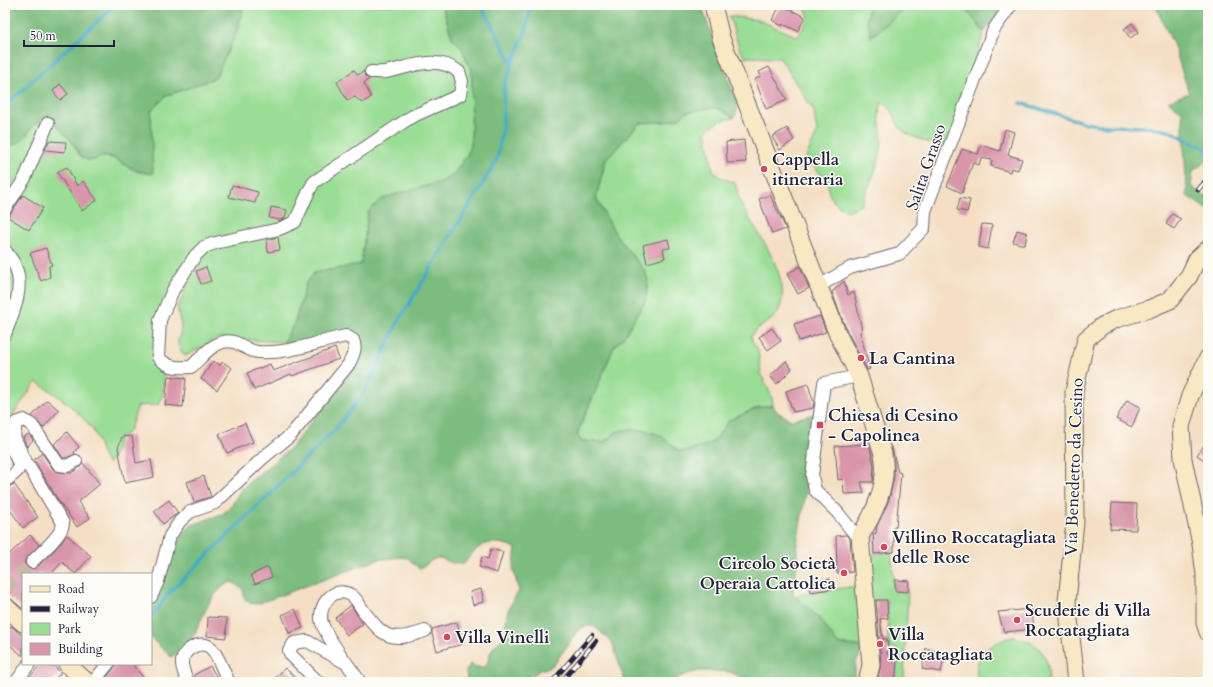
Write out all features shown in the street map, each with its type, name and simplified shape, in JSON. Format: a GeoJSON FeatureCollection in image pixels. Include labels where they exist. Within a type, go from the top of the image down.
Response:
{"type":"FeatureCollection","features":[{"type":"Feature","properties":{"kind":"street"},"geometry":{"type":"LineString","coordinates":[[713,5],[721,38],[838,335],[859,376],[885,466],[883,486],[869,521],[860,536],[871,665],[867,682]]}},
{"type":"Feature","properties":{"kind":"street","name":"Salita Grasso"},"geometry":{"type":"LineString","coordinates":[[819,286],[850,268],[899,254],[924,228],[925,211],[994,29],[1011,5]]}},
{"type":"Feature","properties":{"kind":"street"},"geometry":{"type":"LineString","coordinates":[[152,595],[158,581],[170,536],[180,521],[190,512],[215,503],[264,457],[291,435],[349,364],[355,349],[353,340],[346,336],[287,351],[256,352],[235,342],[223,342],[210,348],[191,367],[181,368],[166,365],[158,357],[160,320],[173,290],[195,256],[204,247],[215,243],[279,229],[295,222],[314,182],[410,117],[460,95],[462,89],[460,72],[444,64],[426,63],[389,72],[371,72]]}},
{"type":"Feature","properties":{"kind":"street"},"geometry":{"type":"LineString","coordinates":[[5,209],[25,178],[48,124]]}},
{"type":"Feature","properties":{"kind":"street","name":"Via Benedetto da Cesino"},"geometry":{"type":"LineString","coordinates":[[1076,682],[1067,601],[1075,522],[1074,392],[1086,339],[1102,326],[1116,319],[1149,309],[1170,300],[1189,276],[1197,259],[1208,249]]}},
{"type":"Feature","properties":{"kind":"street"},"geometry":{"type":"LineString","coordinates":[[5,250],[16,266],[19,284],[13,313],[5,334]]}},
{"type":"Feature","properties":{"kind":"street"},"geometry":{"type":"LineString","coordinates":[[1208,358],[1190,396],[1181,426],[1183,459],[1201,544],[1205,575],[1205,623],[1208,632]]}},
{"type":"Feature","properties":{"kind":"street"},"geometry":{"type":"LineString","coordinates":[[859,376],[824,383],[812,476],[815,490],[853,532],[860,536]]}},
{"type":"Feature","properties":{"kind":"street"},"geometry":{"type":"LineString","coordinates":[[32,562],[59,534],[63,527],[63,523],[23,457],[14,436],[16,423],[24,420],[32,425],[59,465],[67,466],[76,461]]}},
{"type":"Feature","properties":{"kind":"street"},"geometry":{"type":"LineString","coordinates":[[5,437],[18,460],[18,470],[5,481]]}},
{"type":"Feature","properties":{"kind":"street"},"geometry":{"type":"LineString","coordinates":[[360,682],[323,626],[321,609],[326,600],[331,596],[342,593],[350,594],[377,629],[390,636],[406,638],[425,631]]}},
{"type":"Feature","properties":{"kind":"street"},"geometry":{"type":"LineString","coordinates":[[5,606],[22,622]]}},
{"type":"Feature","properties":{"kind":"street"},"geometry":{"type":"LineString","coordinates":[[318,682],[291,655],[289,651],[294,643],[307,641],[347,663]]}},
{"type":"Feature","properties":{"kind":"street"},"geometry":{"type":"LineString","coordinates":[[188,682],[183,671],[182,660],[189,649],[195,645],[202,645],[212,649],[229,682]]}},
{"type":"Feature","properties":{"kind":"street"},"geometry":{"type":"LineString","coordinates":[[16,682],[28,665]]}},
{"type":"Feature","properties":{"kind":"street"},"geometry":{"type":"LineString","coordinates":[[79,677],[106,665]]}},
{"type":"Feature","properties":{"kind":"green space"},"geometry":{"type":"Polygon","coordinates":[[[7,5],[244,5],[236,34],[215,78],[166,96],[151,111],[153,174],[138,171],[109,156],[94,160],[87,160],[80,156],[73,142],[61,131],[52,118],[41,120],[18,143],[14,145],[5,145],[5,9],[7,5]]]}},
{"type":"Feature","properties":{"kind":"green space"},"geometry":{"type":"Polygon","coordinates":[[[244,5],[442,5],[452,37],[461,47],[472,71],[471,142],[467,155],[454,174],[441,182],[368,212],[361,264],[314,273],[306,283],[295,322],[284,342],[219,338],[185,356],[178,343],[181,326],[177,307],[185,291],[185,283],[182,273],[165,311],[158,360],[164,373],[163,394],[158,405],[138,406],[129,432],[119,438],[115,453],[108,464],[103,456],[93,430],[81,416],[67,403],[36,382],[5,426],[5,145],[14,145],[18,143],[41,120],[53,118],[80,156],[94,160],[105,157],[110,158],[136,171],[152,174],[151,111],[166,96],[215,78],[236,34],[244,5]]]}},
{"type":"Feature","properties":{"kind":"green space"},"geometry":{"type":"Polygon","coordinates":[[[442,5],[701,5],[737,103],[737,111],[734,118],[720,109],[712,108],[686,112],[680,118],[665,122],[640,123],[606,159],[596,198],[616,235],[645,271],[648,281],[646,300],[625,335],[614,347],[577,434],[581,441],[604,442],[616,432],[623,430],[646,430],[661,436],[679,451],[687,451],[709,444],[716,439],[729,420],[759,407],[773,405],[777,412],[791,420],[815,414],[810,469],[797,544],[797,567],[793,582],[793,594],[820,619],[838,644],[865,647],[856,662],[854,682],[764,682],[744,678],[730,672],[699,671],[677,678],[674,682],[625,682],[612,642],[595,627],[586,626],[579,629],[555,663],[549,668],[541,669],[535,674],[512,682],[467,682],[466,671],[470,664],[477,667],[485,667],[493,647],[506,635],[506,617],[512,602],[519,591],[513,569],[516,548],[499,543],[486,544],[480,547],[464,564],[456,564],[439,558],[434,559],[419,569],[408,558],[400,557],[377,560],[257,604],[249,603],[244,597],[243,589],[232,582],[221,588],[216,593],[205,611],[194,635],[171,657],[152,639],[152,611],[174,552],[186,530],[192,525],[222,514],[229,509],[242,488],[292,447],[355,365],[357,341],[291,344],[284,342],[295,322],[306,283],[314,273],[361,264],[368,212],[380,200],[396,194],[441,182],[454,174],[467,155],[471,142],[472,71],[461,47],[452,38],[442,5]]]}},
{"type":"Feature","properties":{"kind":"green space"},"geometry":{"type":"Polygon","coordinates":[[[799,5],[869,5],[867,19],[910,5],[963,6],[984,32],[949,149],[924,141],[902,130],[890,108],[882,103],[879,119],[882,143],[878,163],[861,205],[848,211],[839,206],[833,200],[829,193],[828,183],[806,157],[817,133],[814,111],[780,58],[745,57],[740,50],[729,16],[759,20],[798,37],[809,17],[804,7],[799,5]]]}},
{"type":"Feature","properties":{"kind":"green space"},"geometry":{"type":"Polygon","coordinates":[[[869,5],[910,5],[871,37],[867,19],[869,5]]]}},
{"type":"Feature","properties":{"kind":"green space"},"geometry":{"type":"Polygon","coordinates":[[[944,5],[1005,5],[984,32],[963,6],[944,5]]]}},
{"type":"Feature","properties":{"kind":"green space"},"geometry":{"type":"Polygon","coordinates":[[[1155,5],[1208,5],[1208,157],[1205,162],[1193,171],[1191,186],[1208,199],[1208,210],[1187,196],[1182,112],[1168,101],[1189,93],[1174,46],[1155,5]]]}},
{"type":"Feature","properties":{"kind":"green space"},"geometry":{"type":"Polygon","coordinates":[[[712,108],[720,109],[734,118],[719,121],[706,131],[713,171],[720,177],[735,183],[741,203],[772,257],[782,286],[782,299],[778,312],[772,319],[757,329],[751,336],[753,343],[758,350],[761,374],[772,397],[773,405],[759,407],[729,420],[716,439],[709,444],[687,451],[679,451],[661,436],[616,432],[604,442],[580,441],[577,434],[614,347],[625,335],[645,271],[616,235],[596,198],[606,159],[640,123],[664,122],[680,118],[686,112],[712,108]]]}},
{"type":"Feature","properties":{"kind":"green space"},"geometry":{"type":"Polygon","coordinates":[[[891,552],[895,591],[908,592],[904,682],[895,682],[898,649],[888,648],[887,600],[868,601],[864,555],[891,552]]]}},
{"type":"Feature","properties":{"kind":"green space"},"geometry":{"type":"Polygon","coordinates":[[[858,586],[864,647],[838,644],[820,619],[797,598],[799,594],[858,586]]]}},
{"type":"Feature","properties":{"kind":"green space"},"geometry":{"type":"Polygon","coordinates":[[[1013,637],[1030,642],[1041,651],[1045,657],[1047,665],[1048,682],[978,682],[977,665],[980,658],[997,642],[1013,637]]]}},
{"type":"Feature","properties":{"kind":"building"},"geometry":{"type":"Polygon","coordinates":[[[781,5],[805,17],[798,31],[783,24],[782,26],[772,20],[781,5]]]}},
{"type":"Feature","properties":{"kind":"building"},"geometry":{"type":"Polygon","coordinates":[[[1132,23],[1139,32],[1130,38],[1124,29],[1132,23]]]}},
{"type":"Feature","properties":{"kind":"building"},"geometry":{"type":"Polygon","coordinates":[[[769,67],[787,100],[766,109],[755,79],[761,76],[759,72],[769,67]]]}},
{"type":"Feature","properties":{"kind":"building"},"geometry":{"type":"Polygon","coordinates":[[[354,70],[358,75],[364,71],[365,76],[369,79],[364,83],[371,97],[362,103],[355,97],[347,100],[337,82],[354,70]]]}},
{"type":"Feature","properties":{"kind":"building"},"geometry":{"type":"Polygon","coordinates":[[[60,84],[68,94],[60,100],[53,91],[60,84]]]}},
{"type":"Feature","properties":{"kind":"building"},"geometry":{"type":"Polygon","coordinates":[[[787,128],[794,140],[780,150],[772,137],[787,128]]]}},
{"type":"Feature","properties":{"kind":"building"},"geometry":{"type":"Polygon","coordinates":[[[1005,129],[1014,132],[1008,155],[1022,159],[1018,170],[1011,168],[1010,172],[991,166],[992,160],[981,158],[979,165],[973,163],[962,193],[947,186],[962,149],[978,154],[981,145],[1000,151],[1005,129]]]}},
{"type":"Feature","properties":{"kind":"building"},"geometry":{"type":"Polygon","coordinates":[[[744,140],[746,162],[727,163],[726,142],[744,140]]]}},
{"type":"Feature","properties":{"kind":"building"},"geometry":{"type":"Polygon","coordinates":[[[49,141],[66,142],[65,152],[45,150],[49,141]]]}},
{"type":"Feature","properties":{"kind":"building"},"geometry":{"type":"Polygon","coordinates":[[[67,167],[77,186],[83,181],[97,200],[82,211],[57,172],[67,167]]]}},
{"type":"Feature","properties":{"kind":"building"},"geometry":{"type":"Polygon","coordinates":[[[232,185],[258,192],[255,203],[229,197],[232,185]]]}},
{"type":"Feature","properties":{"kind":"building"},"geometry":{"type":"Polygon","coordinates":[[[23,195],[43,208],[29,230],[8,217],[23,195]]]}},
{"type":"Feature","properties":{"kind":"building"},"geometry":{"type":"Polygon","coordinates":[[[770,195],[786,229],[772,234],[759,199],[770,195]]]}},
{"type":"Feature","properties":{"kind":"building"},"geometry":{"type":"Polygon","coordinates":[[[960,198],[970,200],[967,212],[957,210],[960,198]]]}},
{"type":"Feature","properties":{"kind":"building"},"geometry":{"type":"Polygon","coordinates":[[[271,207],[287,210],[285,218],[280,220],[269,218],[271,207]]]}},
{"type":"Feature","properties":{"kind":"building"},"geometry":{"type":"Polygon","coordinates":[[[1172,214],[1181,219],[1174,229],[1166,224],[1172,214]]]}},
{"type":"Feature","properties":{"kind":"building"},"geometry":{"type":"Polygon","coordinates":[[[982,224],[992,225],[988,249],[979,247],[982,224]]]}},
{"type":"Feature","properties":{"kind":"building"},"geometry":{"type":"Polygon","coordinates":[[[1017,230],[1027,233],[1025,245],[1013,242],[1017,230]]]}},
{"type":"Feature","properties":{"kind":"building"},"geometry":{"type":"Polygon","coordinates":[[[278,237],[280,250],[268,252],[266,240],[278,237]]]}},
{"type":"Feature","properties":{"kind":"building"},"geometry":{"type":"Polygon","coordinates":[[[668,239],[670,248],[663,249],[665,258],[647,263],[643,245],[668,239]]]}},
{"type":"Feature","properties":{"kind":"building"},"geometry":{"type":"Polygon","coordinates":[[[46,248],[52,265],[49,266],[50,277],[41,281],[30,253],[46,248]]]}},
{"type":"Feature","properties":{"kind":"building"},"geometry":{"type":"Polygon","coordinates":[[[800,266],[809,288],[798,294],[787,274],[800,266]]]}},
{"type":"Feature","properties":{"kind":"building"},"geometry":{"type":"Polygon","coordinates":[[[206,267],[211,281],[201,284],[196,271],[206,267]]]}},
{"type":"Feature","properties":{"kind":"building"},"geometry":{"type":"Polygon","coordinates":[[[844,281],[848,295],[854,292],[862,331],[860,332],[870,369],[867,370],[847,331],[832,292],[844,281]]]}},
{"type":"Feature","properties":{"kind":"building"},"geometry":{"type":"Polygon","coordinates":[[[820,316],[826,332],[799,341],[794,324],[820,316]]]}},
{"type":"Feature","properties":{"kind":"building"},"geometry":{"type":"Polygon","coordinates":[[[772,328],[781,341],[768,350],[759,337],[772,328]]]}},
{"type":"Feature","properties":{"kind":"building"},"geometry":{"type":"Polygon","coordinates":[[[335,348],[339,359],[292,376],[291,374],[254,390],[247,373],[270,364],[273,371],[335,348]]]}},
{"type":"Feature","properties":{"kind":"building"},"geometry":{"type":"Polygon","coordinates":[[[213,361],[220,365],[223,362],[232,368],[217,390],[201,379],[213,361]]]}},
{"type":"Feature","properties":{"kind":"building"},"geometry":{"type":"Polygon","coordinates":[[[786,361],[792,369],[777,384],[770,376],[786,361]]]}},
{"type":"Feature","properties":{"kind":"building"},"geometry":{"type":"Polygon","coordinates":[[[168,376],[186,378],[183,407],[165,405],[168,376]]]}},
{"type":"Feature","properties":{"kind":"building"},"geometry":{"type":"Polygon","coordinates":[[[808,384],[814,403],[813,408],[793,412],[786,391],[808,384]]]}},
{"type":"Feature","properties":{"kind":"building"},"geometry":{"type":"Polygon","coordinates":[[[47,400],[59,410],[43,428],[32,416],[47,400]]]}},
{"type":"Feature","properties":{"kind":"building"},"geometry":{"type":"Polygon","coordinates":[[[1127,400],[1140,407],[1132,427],[1116,419],[1127,400]]]}},
{"type":"Feature","properties":{"kind":"building"},"geometry":{"type":"Polygon","coordinates":[[[245,423],[253,442],[227,453],[219,434],[245,423]]]}},
{"type":"Feature","properties":{"kind":"building"},"geometry":{"type":"Polygon","coordinates":[[[67,432],[79,447],[74,452],[75,454],[63,458],[54,444],[67,432]]]}},
{"type":"Feature","properties":{"kind":"building"},"geometry":{"type":"Polygon","coordinates":[[[29,434],[33,440],[27,447],[23,437],[29,434]]]}},
{"type":"Feature","properties":{"kind":"building"},"geometry":{"type":"Polygon","coordinates":[[[132,436],[136,463],[151,460],[154,477],[125,483],[118,448],[122,437],[132,436]]]}},
{"type":"Feature","properties":{"kind":"building"},"geometry":{"type":"Polygon","coordinates":[[[1208,440],[1208,463],[1197,455],[1208,440]]]}},
{"type":"Feature","properties":{"kind":"building"},"geometry":{"type":"Polygon","coordinates":[[[869,444],[874,465],[873,482],[861,482],[864,493],[844,494],[843,479],[838,480],[835,446],[869,444]]]}},
{"type":"Feature","properties":{"kind":"building"},"geometry":{"type":"Polygon","coordinates":[[[891,447],[898,472],[901,473],[896,527],[894,527],[894,552],[874,554],[873,533],[876,534],[877,526],[889,500],[894,477],[894,464],[891,447]]]}},
{"type":"Feature","properties":{"kind":"building"},"geometry":{"type":"Polygon","coordinates":[[[42,453],[53,469],[58,472],[71,473],[83,463],[100,484],[78,502],[90,518],[77,527],[58,500],[34,460],[42,453]]]}},
{"type":"Feature","properties":{"kind":"building"},"geometry":{"type":"Polygon","coordinates":[[[204,476],[211,497],[194,502],[187,482],[204,476]]]}},
{"type":"Feature","properties":{"kind":"building"},"geometry":{"type":"Polygon","coordinates":[[[14,484],[38,517],[23,528],[5,503],[5,489],[14,484]]]}},
{"type":"Feature","properties":{"kind":"building"},"geometry":{"type":"Polygon","coordinates":[[[169,500],[178,513],[163,524],[154,511],[169,500]]]}},
{"type":"Feature","properties":{"kind":"building"},"geometry":{"type":"Polygon","coordinates":[[[1112,503],[1137,504],[1136,530],[1110,529],[1112,503]]]}},
{"type":"Feature","properties":{"kind":"building"},"geometry":{"type":"Polygon","coordinates":[[[30,535],[39,545],[25,560],[25,564],[30,569],[37,567],[56,549],[67,535],[91,556],[76,573],[74,573],[62,562],[52,573],[22,573],[22,608],[5,594],[5,558],[30,535]]]}},
{"type":"Feature","properties":{"kind":"building"},"geometry":{"type":"Polygon","coordinates":[[[846,535],[850,539],[853,572],[837,573],[836,536],[846,535]]]}},
{"type":"Feature","properties":{"kind":"building"},"geometry":{"type":"Polygon","coordinates":[[[491,549],[503,552],[497,573],[479,567],[482,557],[488,559],[491,549]]]}},
{"type":"Feature","properties":{"kind":"building"},"geometry":{"type":"Polygon","coordinates":[[[268,567],[272,577],[255,584],[251,575],[268,567]]]}},
{"type":"Feature","properties":{"kind":"building"},"geometry":{"type":"Polygon","coordinates":[[[830,579],[832,589],[810,592],[808,583],[830,579]]]}},
{"type":"Feature","properties":{"kind":"building"},"geometry":{"type":"Polygon","coordinates":[[[895,580],[909,581],[908,592],[895,591],[895,580]]]}},
{"type":"Feature","properties":{"kind":"building"},"geometry":{"type":"Polygon","coordinates":[[[481,589],[484,602],[473,605],[470,592],[481,589]]]}},
{"type":"Feature","properties":{"kind":"building","name":"Villa Roccatagliata"},"geometry":{"type":"Polygon","coordinates":[[[876,600],[887,600],[888,618],[880,619],[883,639],[888,639],[887,654],[898,655],[895,682],[877,682],[881,664],[876,600]]]}},
{"type":"Feature","properties":{"kind":"building"},"geometry":{"type":"Polygon","coordinates":[[[351,605],[363,624],[347,635],[335,618],[351,605]]]}},
{"type":"Feature","properties":{"kind":"building"},"geometry":{"type":"Polygon","coordinates":[[[295,609],[303,628],[289,633],[282,615],[295,609]]]}},
{"type":"Feature","properties":{"kind":"building","name":"Scuderie di Villa Roccatagliata"},"geometry":{"type":"Polygon","coordinates":[[[1032,609],[1034,629],[1004,632],[998,612],[1032,609]]]}},
{"type":"Feature","properties":{"kind":"building"},"geometry":{"type":"Polygon","coordinates":[[[208,617],[227,618],[226,638],[207,636],[208,617]]]}},
{"type":"Feature","properties":{"kind":"building","name":"Villa Vinelli"},"geometry":{"type":"Polygon","coordinates":[[[457,622],[463,644],[437,651],[432,629],[457,622]]]}},
{"type":"Feature","properties":{"kind":"building"},"geometry":{"type":"Polygon","coordinates":[[[11,626],[22,635],[22,655],[5,641],[5,633],[11,626]]]}},
{"type":"Feature","properties":{"kind":"building"},"geometry":{"type":"Polygon","coordinates":[[[926,648],[939,653],[944,658],[941,672],[922,669],[926,648]]]}},
{"type":"Feature","properties":{"kind":"building"},"geometry":{"type":"Polygon","coordinates":[[[40,665],[53,665],[61,673],[51,682],[25,682],[40,665]]]}},
{"type":"Feature","properties":{"kind":"building"},"geometry":{"type":"Polygon","coordinates":[[[116,665],[133,665],[147,682],[103,682],[116,665]]]}},
{"type":"Feature","properties":{"kind":"building"},"geometry":{"type":"Polygon","coordinates":[[[210,666],[220,682],[198,682],[194,675],[210,666]]]}},
{"type":"Feature","properties":{"kind":"building"},"geometry":{"type":"Polygon","coordinates":[[[285,668],[300,682],[271,682],[285,668]]]}},
{"type":"Feature","properties":{"kind":"waterway"},"geometry":{"type":"LineString","coordinates":[[5,106],[115,5]]}},
{"type":"Feature","properties":{"kind":"waterway"},"geometry":{"type":"LineString","coordinates":[[481,5],[512,63]]}},
{"type":"Feature","properties":{"kind":"waterway"},"geometry":{"type":"LineString","coordinates":[[152,616],[170,592],[333,432],[365,391],[398,322],[497,160],[503,124],[504,85],[526,30],[531,5]]}},
{"type":"Feature","properties":{"kind":"waterway"},"geometry":{"type":"LineString","coordinates":[[1021,103],[1085,123],[1108,126],[1150,127],[1172,132],[1208,150]]}},
{"type":"Feature","properties":{"kind":"tunnel"},"geometry":{"type":"LineString","coordinates":[[5,589],[32,562]]}},
{"type":"Feature","properties":{"kind":"railway"},"geometry":{"type":"LineString","coordinates":[[1198,190],[1208,178]]}},
{"type":"Feature","properties":{"kind":"railway"},"geometry":{"type":"LineString","coordinates":[[1205,195],[1208,191]]}},
{"type":"Feature","properties":{"kind":"railway"},"geometry":{"type":"LineString","coordinates":[[552,682],[592,635]]}},
{"type":"Feature","properties":{"kind":"railway"},"geometry":{"type":"LineString","coordinates":[[561,682],[596,641]]}},
{"type":"Feature","properties":{"kind":"place","name":"Cappella itineraria"},"geometry":{"type":"Point","coordinates":[764,169]}},
{"type":"Feature","properties":{"kind":"place","name":"La Cantina"},"geometry":{"type":"Point","coordinates":[861,358]}},
{"type":"Feature","properties":{"kind":"place","name":"Chiesa di Cesino - Capolinea"},"geometry":{"type":"Point","coordinates":[820,425]}},
{"type":"Feature","properties":{"kind":"place","name":"Villino Roccatagliata delle Rose"},"geometry":{"type":"Point","coordinates":[884,547]}},
{"type":"Feature","properties":{"kind":"place","name":"Circolo Società Operaia Cattolica"},"geometry":{"type":"Point","coordinates":[844,573]}},
{"type":"Feature","properties":{"kind":"place","name":"Scuderie di Villa Roccatagliata"},"geometry":{"type":"Point","coordinates":[1017,620]}},
{"type":"Feature","properties":{"kind":"place","name":"Villa Vinelli"},"geometry":{"type":"Point","coordinates":[447,637]}},
{"type":"Feature","properties":{"kind":"place","name":"Villa Roccatagliata"},"geometry":{"type":"Point","coordinates":[880,644]}}]}
